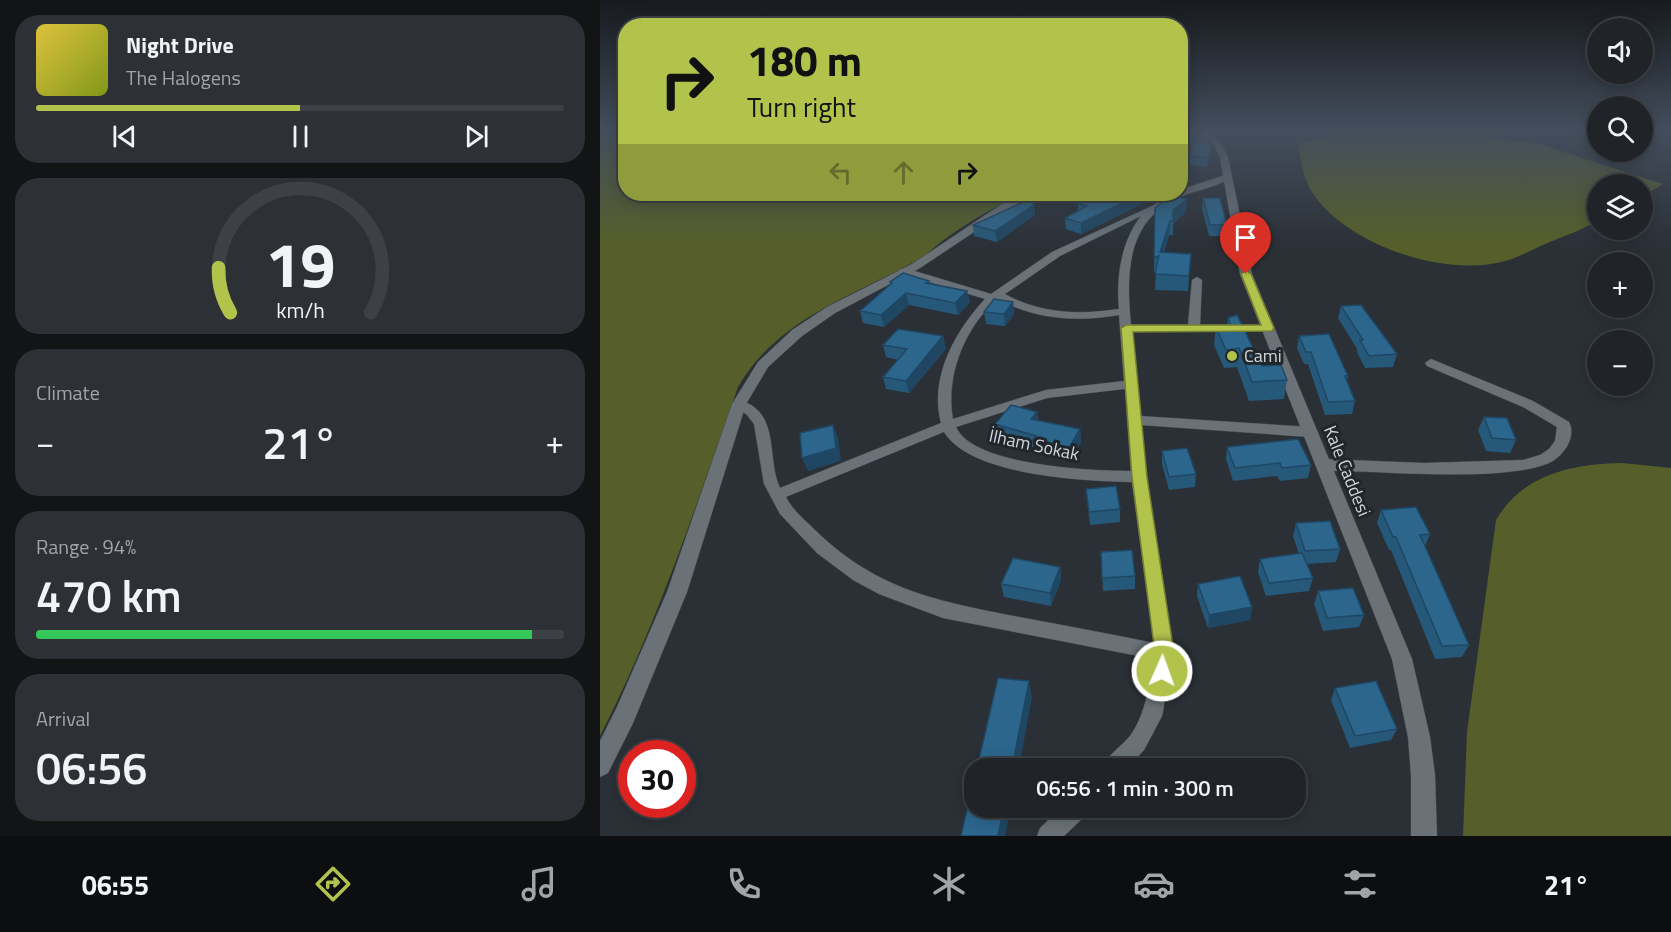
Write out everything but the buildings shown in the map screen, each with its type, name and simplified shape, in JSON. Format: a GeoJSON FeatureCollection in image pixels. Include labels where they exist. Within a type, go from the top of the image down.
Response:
{"type":"FeatureCollection","features":[{"type":"Feature","properties":{"kind":"street","name":"Kale Caddesi"},"geometry":{"type":"LineString","coordinates":[[1226,169],[1233,196],[1246,274],[1402,659],[1419,737],[1424,775],[1424,836]]}},
{"type":"Feature","properties":{"kind":"street"},"geometry":{"type":"LineString","coordinates":[[1188,193],[1228,177]]}},
{"type":"Feature","properties":{"kind":"street"},"geometry":{"type":"LineString","coordinates":[[600,765],[625,715],[677,592],[739,404],[763,365],[791,338],[848,300],[916,266],[1006,206],[1021,201]]}},
{"type":"Feature","properties":{"kind":"street"},"geometry":{"type":"LineString","coordinates":[[948,425],[944,400],[949,367],[969,326],[995,296],[1056,254],[1166,201]]}},
{"type":"Feature","properties":{"kind":"street"},"geometry":{"type":"LineString","coordinates":[[1122,758],[1137,742],[1152,716],[1165,653],[1139,477],[1123,280],[1128,253],[1138,229],[1161,203]]}},
{"type":"Feature","properties":{"kind":"street"},"geometry":{"type":"LineString","coordinates":[[904,271],[1052,314],[1089,316],[1125,311]]}},
{"type":"Feature","properties":{"kind":"street"},"geometry":{"type":"LineString","coordinates":[[1194,328],[1197,279]]}},
{"type":"Feature","properties":{"kind":"street"},"geometry":{"type":"LineString","coordinates":[[1126,328],[1268,328]]}},
{"type":"Feature","properties":{"kind":"street"},"geometry":{"type":"LineString","coordinates":[[1323,465],[1414,469],[1527,464],[1547,458],[1560,447],[1564,425],[1528,404],[1431,363]]}},
{"type":"Feature","properties":{"kind":"street"},"geometry":{"type":"LineString","coordinates":[[777,495],[948,425],[1046,394],[1131,384]]}},
{"type":"Feature","properties":{"kind":"street"},"geometry":{"type":"LineString","coordinates":[[739,404],[752,412],[761,423],[766,468],[785,510],[840,562],[860,575],[903,597],[943,610],[1165,653]]}},
{"type":"Feature","properties":{"kind":"street"},"geometry":{"type":"LineString","coordinates":[[1134,420],[1310,432]]}},
{"type":"Feature","properties":{"kind":"street","name":"İlham Sokak"},"geometry":{"type":"LineString","coordinates":[[948,425],[961,444],[981,454],[1072,475],[1139,477]]}},
{"type":"Feature","properties":{"kind":"street"},"geometry":{"type":"LineString","coordinates":[[1048,836],[1067,818]]}},
{"type":"Feature","properties":{"kind":"green space"},"geometry":{"type":"Polygon","coordinates":[[[600,169],[618,169],[618,201],[1009,201],[974,220],[920,259],[817,312],[773,344],[754,364],[738,387],[658,608],[600,736],[600,169]]]}},
{"type":"Feature","properties":{"kind":"green space"},"geometry":{"type":"Polygon","coordinates":[[[1303,169],[1617,169],[1632,174],[1587,174],[1587,226],[1510,260],[1481,265],[1454,265],[1427,261],[1372,242],[1348,228],[1328,211],[1309,187],[1303,169]]]}},
{"type":"Feature","properties":{"kind":"green space"},"geometry":{"type":"Polygon","coordinates":[[[1653,181],[1663,184],[1653,190],[1653,181]]]}},
{"type":"Feature","properties":{"kind":"green space"},"geometry":{"type":"Polygon","coordinates":[[[1622,463],[1671,468],[1671,836],[1463,836],[1467,732],[1496,520],[1507,504],[1520,492],[1550,475],[1585,466],[1622,463]]]}},
{"type":"Feature","properties":{"kind":"place","name":"Cami"},"geometry":{"type":"Point","coordinates":[1232,356]}},
{"type":"Feature","properties":{"kind":"route"},"geometry":{"type":"LineString","coordinates":[[1162,671],[1165,653],[1139,477],[1126,328],[1268,328],[1246,274]]}}]}
